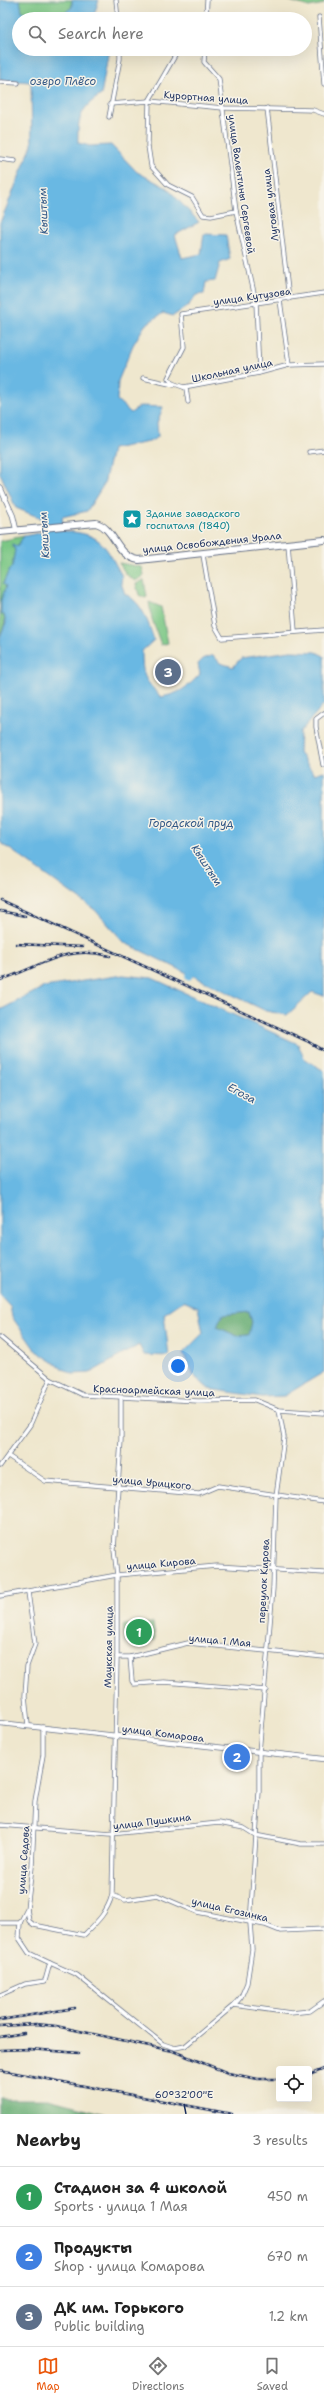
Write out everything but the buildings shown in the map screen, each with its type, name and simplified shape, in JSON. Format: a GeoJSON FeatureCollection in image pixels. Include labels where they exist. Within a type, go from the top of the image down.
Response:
{"type":"FeatureCollection","features":[{"type":"Feature","properties":{"kind":"main road","name":"улица Освобождения Урала"},"geometry":{"type":"LineString","coordinates":[[16,529],[93,523],[101,524],[123,552],[136,559],[203,555],[324,540]]}},
{"type":"Feature","properties":{"kind":"main road"},"geometry":{"type":"LineString","coordinates":[[0,532],[16,529]]}},
{"type":"Feature","properties":{"kind":"street"},"geometry":{"type":"LineString","coordinates":[[116,0],[117,12]]}},
{"type":"Feature","properties":{"kind":"street"},"geometry":{"type":"LineString","coordinates":[[207,12],[208,0]]}},
{"type":"Feature","properties":{"kind":"street"},"geometry":{"type":"LineString","coordinates":[[319,16],[324,84]]}},
{"type":"Feature","properties":{"kind":"street"},"geometry":{"type":"LineString","coordinates":[[109,117],[110,104],[120,56]]}},
{"type":"Feature","properties":{"kind":"street"},"geometry":{"type":"LineString","coordinates":[[176,56],[149,101],[148,146],[151,166],[168,185],[192,197],[203,215],[212,216],[236,211]]}},
{"type":"Feature","properties":{"kind":"street","name":"улица Валентины Сергеевой"},"geometry":{"type":"LineString","coordinates":[[204,56],[204,62],[219,79],[236,211],[256,302],[259,374]]}},
{"type":"Feature","properties":{"kind":"street"},"geometry":{"type":"LineString","coordinates":[[0,82],[18,82]]}},
{"type":"Feature","properties":{"kind":"street","name":"Курортная улица"},"geometry":{"type":"LineString","coordinates":[[110,104],[149,101],[223,108],[313,110],[324,114]]}},
{"type":"Feature","properties":{"kind":"street","name":"Луговая улица"},"geometry":{"type":"LineString","coordinates":[[267,108],[289,299]]}},
{"type":"Feature","properties":{"kind":"street"},"geometry":{"type":"LineString","coordinates":[[0,159],[15,161]]}},
{"type":"Feature","properties":{"kind":"street","name":"улица Кутузова"},"geometry":{"type":"LineString","coordinates":[[186,388],[172,382],[168,378],[184,347],[181,314],[324,293]]}},
{"type":"Feature","properties":{"kind":"street"},"geometry":{"type":"LineString","coordinates":[[280,300],[289,365]]}},
{"type":"Feature","properties":{"kind":"street","name":"Школьная улица"},"geometry":{"type":"LineString","coordinates":[[143,378],[186,388],[259,374],[289,365],[324,364]]}},
{"type":"Feature","properties":{"kind":"street"},"geometry":{"type":"LineString","coordinates":[[186,388],[188,402]]}},
{"type":"Feature","properties":{"kind":"street"},"geometry":{"type":"LineString","coordinates":[[309,452],[324,450]]}},
{"type":"Feature","properties":{"kind":"street"},"geometry":{"type":"LineString","coordinates":[[0,487],[16,529]]}},
{"type":"Feature","properties":{"kind":"street"},"geometry":{"type":"LineString","coordinates":[[288,544],[295,631]]}},
{"type":"Feature","properties":{"kind":"street"},"geometry":{"type":"LineString","coordinates":[[203,555],[215,626],[222,638],[295,631],[324,630]]}},
{"type":"Feature","properties":{"kind":"street"},"geometry":{"type":"LineString","coordinates":[[322,765],[316,719],[324,713]]}},
{"type":"Feature","properties":{"kind":"street","name":"Красноармейская улица"},"geometry":{"type":"LineString","coordinates":[[0,1337],[50,1379],[83,1396],[121,1399],[255,1400],[279,1410],[324,1413]]}},
{"type":"Feature","properties":{"kind":"street"},"geometry":{"type":"LineString","coordinates":[[0,1466],[30,1425],[50,1379]]}},
{"type":"Feature","properties":{"kind":"street","name":"Маукская улица"},"geometry":{"type":"LineString","coordinates":[[112,1895],[111,1834],[115,1812],[114,1736],[117,1658],[117,1575],[114,1550],[121,1440],[121,1399]]}},
{"type":"Feature","properties":{"kind":"street","name":"переулок Кирова"},"geometry":{"type":"LineString","coordinates":[[255,1835],[259,1753],[266,1690],[276,1496],[284,1437],[279,1410]]}},
{"type":"Feature","properties":{"kind":"street","name":"улица Урицкого"},"geometry":{"type":"LineString","coordinates":[[8,1456],[45,1481],[198,1494],[218,1486],[276,1496],[324,1502]]}},
{"type":"Feature","properties":{"kind":"street","name":"улица Кирова"},"geometry":{"type":"LineString","coordinates":[[0,1596],[117,1575],[217,1566],[273,1568],[324,1573]]}},
{"type":"Feature","properties":{"kind":"street"},"geometry":{"type":"LineString","coordinates":[[28,1592],[35,1644],[27,1666],[25,1696],[28,1725]]}},
{"type":"Feature","properties":{"kind":"street","name":"улица 1 Мая"},"geometry":{"type":"LineString","coordinates":[[117,1658],[130,1657],[188,1643],[324,1657]]}},
{"type":"Feature","properties":{"kind":"street"},"geometry":{"type":"LineString","coordinates":[[130,1657],[132,1681],[134,1684],[164,1682],[266,1690]]}},
{"type":"Feature","properties":{"kind":"street","name":"улица Комарова"},"geometry":{"type":"LineString","coordinates":[[0,1723],[43,1726],[114,1736],[324,1760]]}},
{"type":"Feature","properties":{"kind":"street","name":"улица Седова"},"geometry":{"type":"LineString","coordinates":[[20,1923],[27,1909],[32,1868],[35,1801],[43,1755],[43,1726]]}},
{"type":"Feature","properties":{"kind":"street","name":"улица Пушкина"},"geometry":{"type":"LineString","coordinates":[[0,1825],[65,1829],[111,1834],[210,1822],[244,1828],[255,1835],[301,1844],[324,1844]]}},
{"type":"Feature","properties":{"kind":"street"},"geometry":{"type":"LineString","coordinates":[[0,1923],[20,1923],[19,1938],[29,1952],[77,1975],[163,2044],[175,2048],[185,2046],[234,2005],[241,1997],[246,1983],[252,1949],[250,1923],[255,1835]]}},
{"type":"Feature","properties":{"kind":"street"},"geometry":{"type":"LineString","coordinates":[[27,1909],[29,1921],[34,1925],[84,1935],[108,1909],[112,1895]]}},
{"type":"Feature","properties":{"kind":"street","name":"улица Егозинка"},"geometry":{"type":"LineString","coordinates":[[112,1895],[125,1900],[157,1895],[197,1912],[265,1925],[280,1931],[324,1929]]}},
{"type":"Feature","properties":{"kind":"street"},"geometry":{"type":"LineString","coordinates":[[0,1996],[25,1984],[45,1980],[50,1963]]}},
{"type":"Feature","properties":{"kind":"street"},"geometry":{"type":"LineString","coordinates":[[234,2005],[292,2014],[310,2011],[324,2001]]}},
{"type":"Feature","properties":{"kind":"green space"},"geometry":{"type":"Polygon","coordinates":[[[20,0],[72,0],[72,7],[65,12],[22,12],[20,0]]]}},
{"type":"Feature","properties":{"kind":"green space"},"geometry":{"type":"Polygon","coordinates":[[[287,0],[324,0],[324,4],[309,7],[287,0]]]}},
{"type":"Feature","properties":{"kind":"green space"},"geometry":{"type":"Polygon","coordinates":[[[24,536],[17,546],[12,546],[15,550],[12,567],[3,583],[6,586],[6,589],[0,610],[0,541],[24,536]]]}},
{"type":"Feature","properties":{"kind":"green space"},"geometry":{"type":"Polygon","coordinates":[[[119,563],[142,567],[144,576],[135,581],[126,574],[119,563]]]}},
{"type":"Feature","properties":{"kind":"green space"},"geometry":{"type":"Polygon","coordinates":[[[144,580],[147,597],[145,598],[139,595],[136,584],[144,580]]]}},
{"type":"Feature","properties":{"kind":"green space"},"geometry":{"type":"Polygon","coordinates":[[[149,602],[161,607],[168,643],[161,645],[152,619],[149,602]]]}},
{"type":"Feature","properties":{"kind":"green space"},"geometry":{"type":"Polygon","coordinates":[[[0,610],[5,620],[0,636],[0,610]]]}},
{"type":"Feature","properties":{"kind":"green space"},"geometry":{"type":"Polygon","coordinates":[[[249,1312],[252,1322],[250,1335],[237,1336],[217,1327],[222,1315],[249,1312]]]}},
{"type":"Feature","properties":{"kind":"green space"},"geometry":{"type":"Polygon","coordinates":[[[153,1623],[155,1640],[125,1642],[123,1625],[153,1623]]]}},
{"type":"Feature","properties":{"kind":"green space"},"geometry":{"type":"Polygon","coordinates":[[[0,2099],[48,2099],[106,2114],[0,2114],[0,2099]]]}},
{"type":"Feature","properties":{"kind":"water","name":"Городской пруд"},"geometry":{"type":"Polygon","coordinates":[[[0,0],[20,0],[22,12],[12,12],[12,56],[108,56],[101,95],[89,104],[82,114],[78,127],[78,143],[90,146],[111,145],[137,172],[167,188],[199,222],[175,235],[182,258],[201,254],[204,234],[226,235],[230,259],[220,263],[215,281],[206,282],[204,294],[196,295],[188,306],[173,316],[163,313],[145,325],[133,345],[118,381],[117,400],[131,413],[140,406],[163,407],[157,423],[158,437],[149,442],[112,449],[104,484],[87,511],[62,517],[64,531],[77,532],[95,538],[106,548],[122,576],[121,583],[125,594],[136,602],[141,608],[154,640],[142,651],[145,677],[161,697],[178,692],[191,683],[200,674],[198,664],[203,659],[213,655],[220,663],[233,667],[241,658],[291,651],[316,652],[324,656],[324,704],[300,732],[299,752],[314,774],[324,771],[324,996],[312,992],[287,1015],[266,1011],[125,943],[95,910],[0,842],[0,637],[6,622],[4,615],[1,614],[1,600],[6,586],[3,584],[9,570],[12,567],[15,550],[12,544],[17,546],[24,536],[44,532],[43,519],[16,508],[0,473],[0,223],[32,145],[31,82],[0,80],[0,0]]]}},
{"type":"Feature","properties":{"kind":"water"},"geometry":{"type":"Polygon","coordinates":[[[72,0],[99,0],[95,12],[66,12],[72,7],[72,0]]]}},
{"type":"Feature","properties":{"kind":"water","name":"Егоза"},"geometry":{"type":"Polygon","coordinates":[[[123,975],[152,978],[298,1044],[304,1058],[324,1071],[324,1372],[284,1396],[262,1397],[209,1389],[194,1376],[183,1353],[203,1333],[198,1307],[183,1301],[164,1314],[169,1356],[144,1355],[139,1345],[90,1373],[72,1374],[36,1351],[12,1317],[10,1306],[0,1295],[0,1010],[44,987],[123,975]],[[249,1312],[222,1315],[217,1327],[237,1336],[249,1335],[252,1322],[249,1312]]]}},
{"type":"Feature","properties":{"kind":"waterway","name":"Кыштым"},"geometry":{"type":"LineString","coordinates":[[189,976],[194,966]]}},
{"type":"Feature","properties":{"kind":"railway"},"geometry":{"type":"LineString","coordinates":[[0,900],[307,1041],[324,1051]]}},
{"type":"Feature","properties":{"kind":"railway"},"geometry":{"type":"LineString","coordinates":[[0,911],[25,916]]}},
{"type":"Feature","properties":{"kind":"railway"},"geometry":{"type":"LineString","coordinates":[[16,944],[83,947]]}},
{"type":"Feature","properties":{"kind":"railway"},"geometry":{"type":"LineString","coordinates":[[0,980],[66,955],[94,953],[110,956]]}},
{"type":"Feature","properties":{"kind":"railway"},"geometry":{"type":"LineString","coordinates":[[0,2020],[75,2008]]}},
{"type":"Feature","properties":{"kind":"railway"},"geometry":{"type":"LineString","coordinates":[[0,2026],[36,2024],[56,2026],[173,2051],[228,2073],[258,2079],[276,2079]]}},
{"type":"Feature","properties":{"kind":"railway"},"geometry":{"type":"LineString","coordinates":[[0,2037],[24,2033]]}},
{"type":"Feature","properties":{"kind":"railway"},"geometry":{"type":"LineString","coordinates":[[0,2050],[30,2049],[79,2053]]}},
{"type":"Feature","properties":{"kind":"railway"},"geometry":{"type":"LineString","coordinates":[[312,2074],[324,2069]]}},
{"type":"Feature","properties":{"kind":"railway"},"geometry":{"type":"LineString","coordinates":[[0,2070],[232,2114]]}},
{"type":"Feature","properties":{"kind":"place","name":"Здание заводского госпиталя (1840)"},"geometry":{"type":"Point","coordinates":[132,519]}},
{"type":"Feature","properties":{"kind":"place","name":"ДК им. Горького"},"geometry":{"type":"Point","coordinates":[168,672]}},
{"type":"Feature","properties":{"kind":"place","name":"Стадион за 4 школой"},"geometry":{"type":"Point","coordinates":[139,1632]}},
{"type":"Feature","properties":{"kind":"place","name":"Продукты"},"geometry":{"type":"Point","coordinates":[237,1757]}},
{"type":"Feature","properties":{"kind":"water label","name":"озеро Плёсо"},"geometry":{"type":"Point","coordinates":[63,81]}}]}
